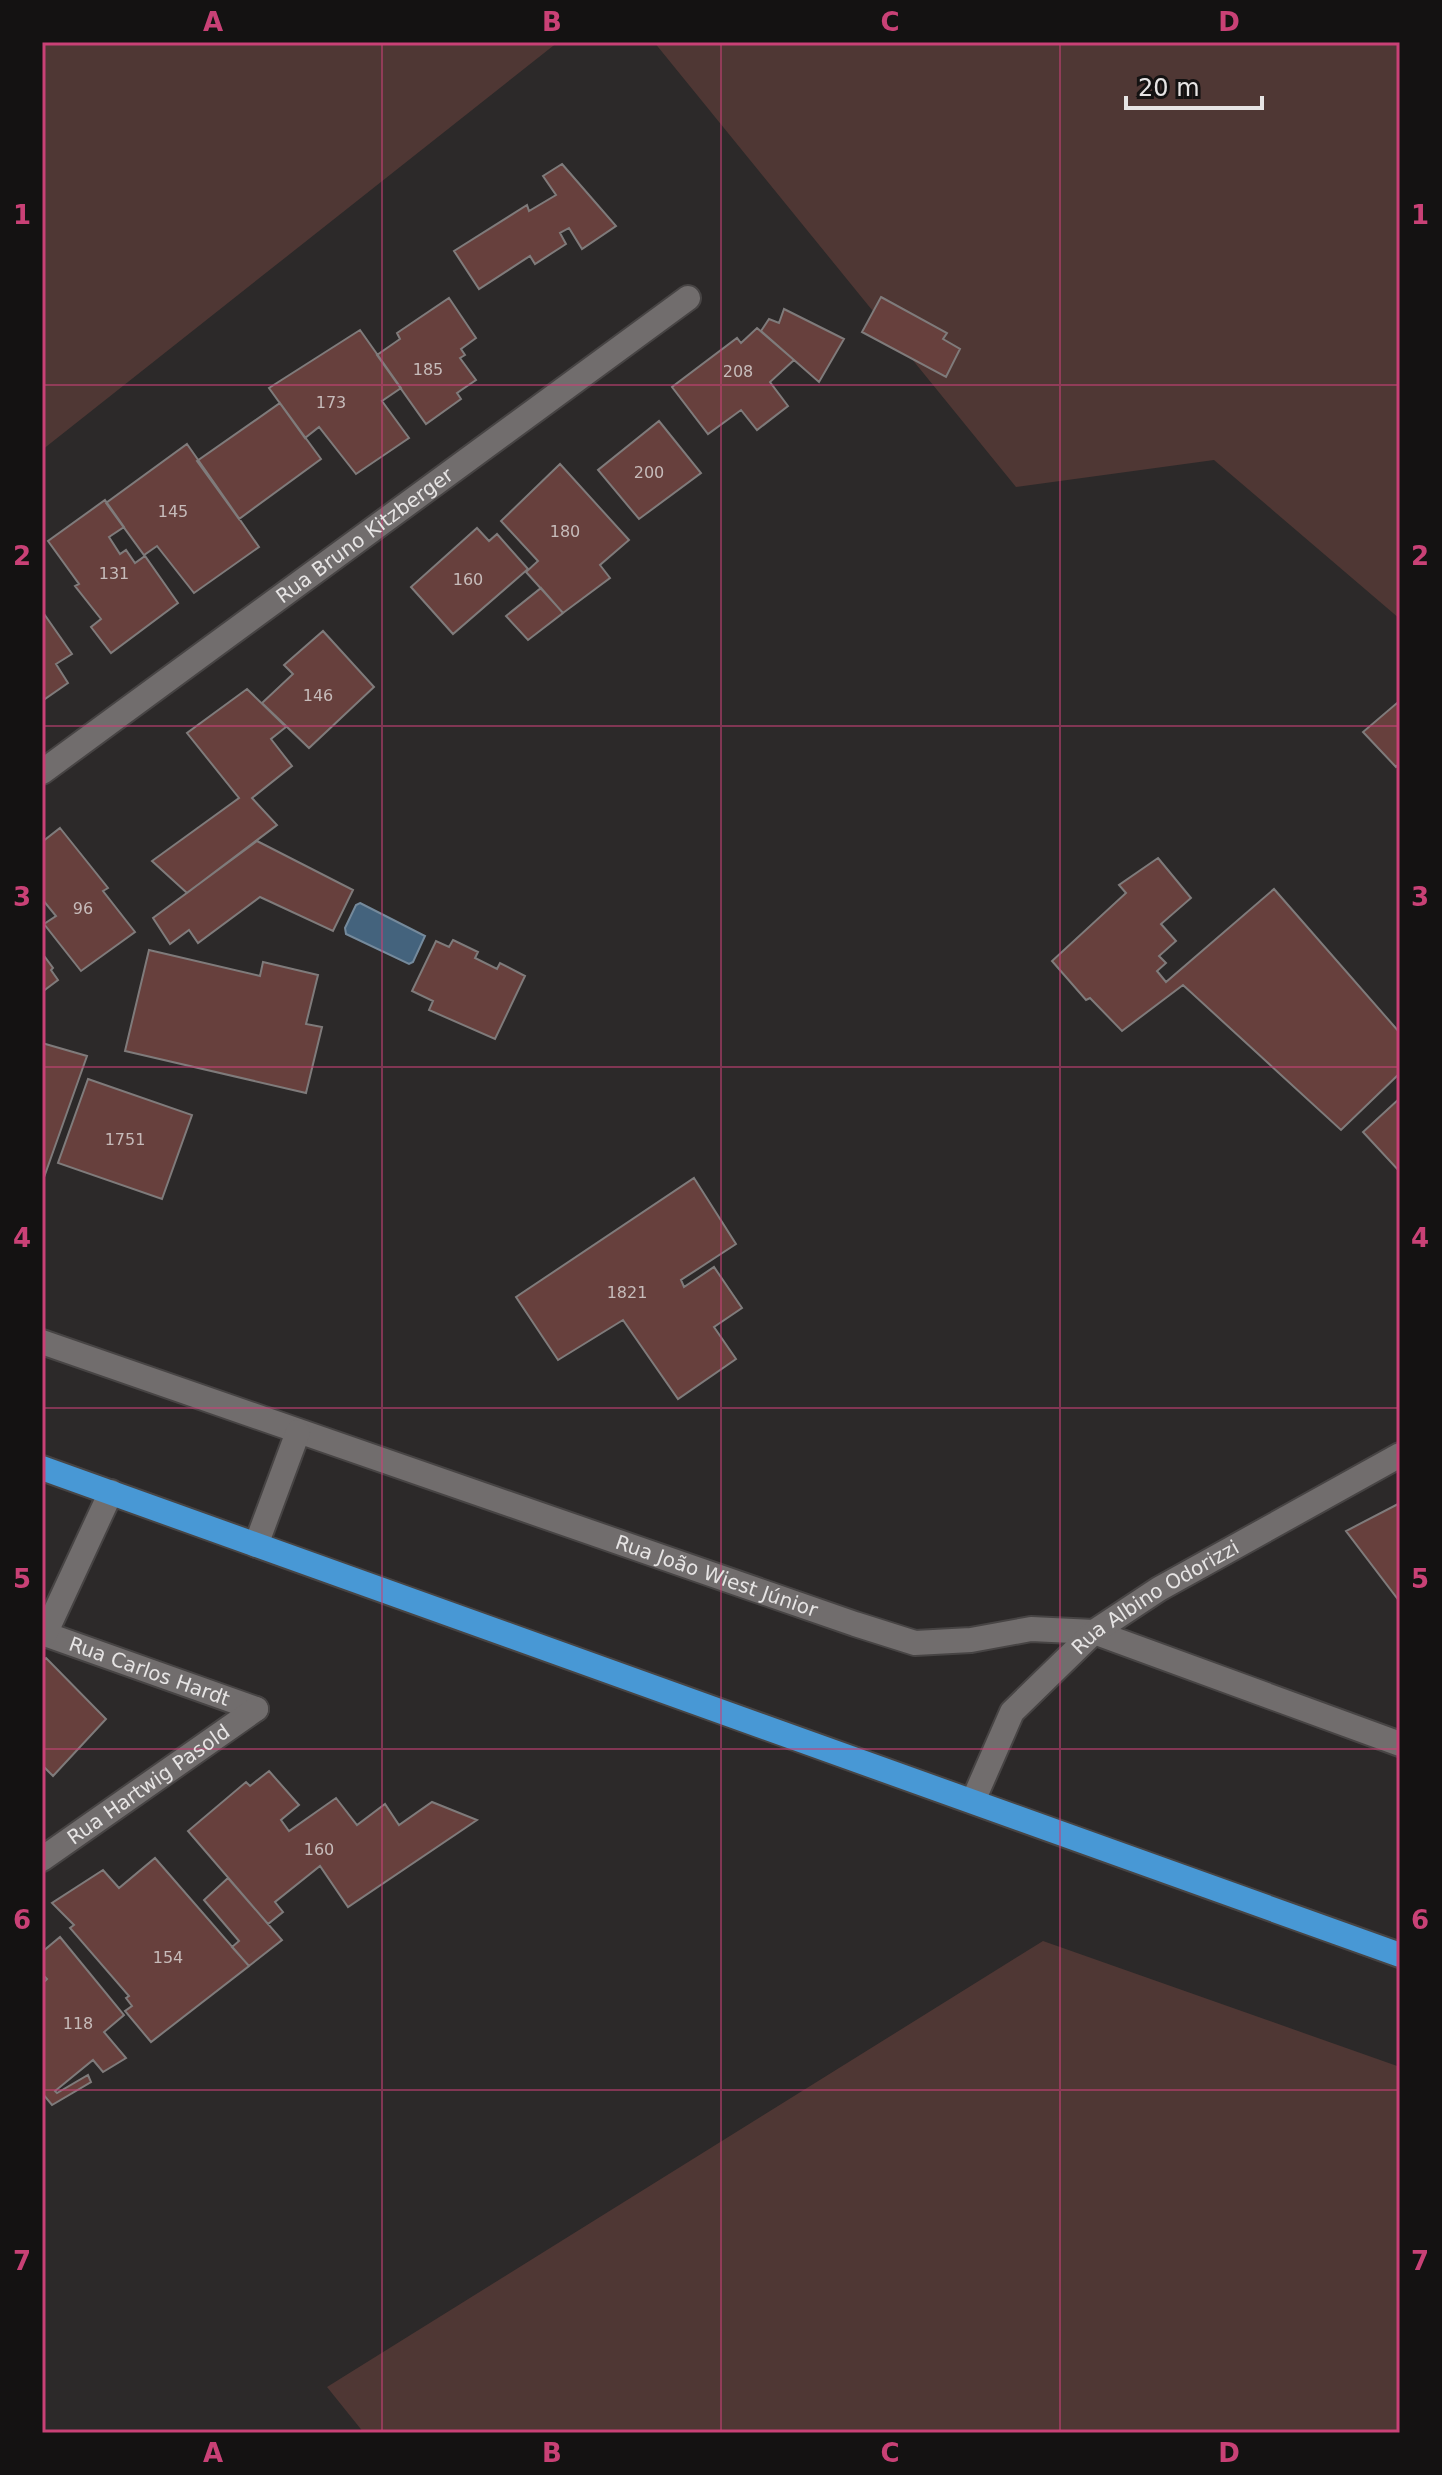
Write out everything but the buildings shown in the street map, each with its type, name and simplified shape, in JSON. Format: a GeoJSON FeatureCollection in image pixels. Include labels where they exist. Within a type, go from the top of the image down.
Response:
{"type":"FeatureCollection","features":[{"type":"Feature","properties":{"kind":"highway"},"geometry":{"type":"LineString","coordinates":[[42,1468],[1400,1955]]}},
{"type":"Feature","properties":{"kind":"street","name":"Rua Bruno Kitzberger"},"geometry":{"type":"LineString","coordinates":[[42,772],[688,298]]}},
{"type":"Feature","properties":{"kind":"street","name":"Rua João Wiest Júnior"},"geometry":{"type":"LineString","coordinates":[[42,1342],[915,1643],[971,1640],[1031,1629],[1094,1632],[1400,1744]]}},
{"type":"Feature","properties":{"kind":"street"},"geometry":{"type":"LineString","coordinates":[[256,1545],[298,1432]]}},
{"type":"Feature","properties":{"kind":"street","name":"Rua Albino Odorizzi"},"geometry":{"type":"LineString","coordinates":[[973,1801],[1012,1712],[1094,1632],[1159,1589],[1400,1455]]}},
{"type":"Feature","properties":{"kind":"street"},"geometry":{"type":"LineString","coordinates":[[43,1633],[111,1492]]}},
{"type":"Feature","properties":{"kind":"street","name":"Rua Carlos Hardt"},"geometry":{"type":"LineString","coordinates":[[43,1633],[256,1709]]}},
{"type":"Feature","properties":{"kind":"street","name":"Rua Hartwig Pasold"},"geometry":{"type":"LineString","coordinates":[[42,1859],[256,1709]]}},
{"type":"Feature","properties":{"kind":"shaded area"},"geometry":{"type":"Polygon","coordinates":[[[42,42],[558,42],[42,450],[42,42]]]}},
{"type":"Feature","properties":{"kind":"shaded area"},"geometry":{"type":"Polygon","coordinates":[[[654,42],[1400,42],[1400,619],[1214,460],[1016,487],[654,42]]]}},
{"type":"Feature","properties":{"kind":"shaded area"},"geometry":{"type":"Polygon","coordinates":[[[1043,1941],[1400,2067],[1400,2433],[364,2433],[327,2387],[1043,1941]]]}},
{"type":"Feature","properties":{"kind":"water"},"geometry":{"type":"Polygon","coordinates":[[[360,903],[425,936],[413,962],[409,964],[346,934],[345,928],[356,905],[360,903]]]}}]}
